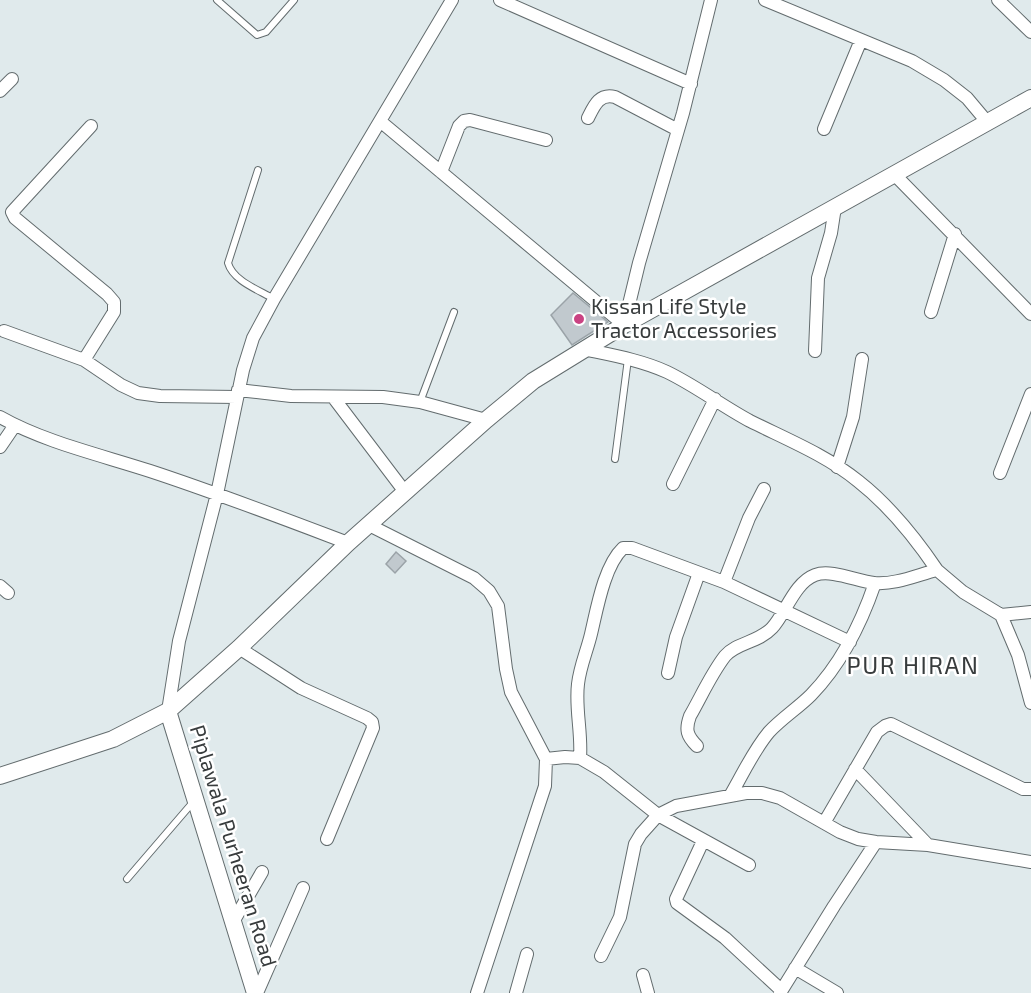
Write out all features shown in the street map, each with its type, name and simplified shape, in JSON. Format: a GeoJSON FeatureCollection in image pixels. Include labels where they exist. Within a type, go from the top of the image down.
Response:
{"type":"FeatureCollection","features":[{"type":"Feature","properties":{"kind":"main road"},"geometry":{"type":"LineString","coordinates":[[1,774],[112,739],[168,711],[239,648],[348,543],[533,381],[624,325],[1031,99]]}},
{"type":"Feature","properties":{"kind":"main road","name":"Piplawala Purheeran Road"},"geometry":{"type":"LineString","coordinates":[[168,711],[256,993]]}},
{"type":"Feature","properties":{"kind":"street"},"geometry":{"type":"LineString","coordinates":[[168,711],[179,640],[217,494],[238,394],[253,338],[452,0]]}},
{"type":"Feature","properties":{"kind":"street"},"geometry":{"type":"LineString","coordinates":[[500,0],[691,84]]}},
{"type":"Feature","properties":{"kind":"street"},"geometry":{"type":"LineString","coordinates":[[380,121],[624,325],[639,263],[691,84],[711,0]]}},
{"type":"Feature","properties":{"kind":"street"},"geometry":{"type":"LineString","coordinates":[[765,0],[912,62],[944,80],[967,98],[988,123]]}},
{"type":"Feature","properties":{"kind":"street"},"geometry":{"type":"LineString","coordinates":[[1000,1],[1031,32]]}},
{"type":"Feature","properties":{"kind":"street"},"geometry":{"type":"LineString","coordinates":[[824,129],[861,40]]}},
{"type":"Feature","properties":{"kind":"street"},"geometry":{"type":"LineString","coordinates":[[0,91],[12,79]]}},
{"type":"Feature","properties":{"kind":"street"},"geometry":{"type":"LineString","coordinates":[[588,118],[601,98],[606,95],[678,130]]}},
{"type":"Feature","properties":{"kind":"street"},"geometry":{"type":"LineString","coordinates":[[441,172],[459,126],[464,121],[470,120],[546,140]]}},
{"type":"Feature","properties":{"kind":"street"},"geometry":{"type":"LineString","coordinates":[[84,360],[114,312],[114,302],[108,294],[15,218],[12,212],[91,126]]}},
{"type":"Feature","properties":{"kind":"street"},"geometry":{"type":"LineString","coordinates":[[895,175],[1031,314]]}},
{"type":"Feature","properties":{"kind":"street"},"geometry":{"type":"LineString","coordinates":[[815,351],[819,278],[831,233],[835,207]]}},
{"type":"Feature","properties":{"kind":"street"},"geometry":{"type":"LineString","coordinates":[[931,312],[955,234]]}},
{"type":"Feature","properties":{"kind":"street"},"geometry":{"type":"LineString","coordinates":[[4,331],[84,360],[121,385],[138,393],[160,396],[238,394],[383,397],[420,402],[486,420]]}},
{"type":"Feature","properties":{"kind":"street"},"geometry":{"type":"LineString","coordinates":[[583,349],[628,359],[666,372],[749,420],[802,445],[857,479],[889,507],[916,539],[937,570],[963,592],[1001,615],[1018,655],[1031,704]]}},
{"type":"Feature","properties":{"kind":"street"},"geometry":{"type":"LineString","coordinates":[[837,467],[853,417],[862,359]]}},
{"type":"Feature","properties":{"kind":"street"},"geometry":{"type":"LineString","coordinates":[[1000,472],[1031,394]]}},
{"type":"Feature","properties":{"kind":"street"},"geometry":{"type":"LineString","coordinates":[[333,397],[405,492]]}},
{"type":"Feature","properties":{"kind":"street"},"geometry":{"type":"LineString","coordinates":[[674,484],[715,399]]}},
{"type":"Feature","properties":{"kind":"street"},"geometry":{"type":"LineString","coordinates":[[0,417],[15,425],[217,494],[348,543]]}},
{"type":"Feature","properties":{"kind":"street"},"geometry":{"type":"LineString","coordinates":[[0,447],[15,425]]}},
{"type":"Feature","properties":{"kind":"street"},"geometry":{"type":"LineString","coordinates":[[724,582],[749,518],[764,489]]}},
{"type":"Feature","properties":{"kind":"street"},"geometry":{"type":"LineString","coordinates":[[369,525],[474,578],[489,591],[498,606],[511,692],[546,759],[545,786],[477,993]]}},
{"type":"Feature","properties":{"kind":"street"},"geometry":{"type":"LineString","coordinates":[[580,758],[578,685],[603,588],[616,555],[623,548],[632,548],[724,582],[850,642]]}},
{"type":"Feature","properties":{"kind":"street"},"geometry":{"type":"LineString","coordinates":[[697,746],[687,735],[686,727],[719,665],[726,655],[737,647],[763,636],[785,611],[804,583],[815,575],[826,573],[875,583],[899,581],[937,570]]}},
{"type":"Feature","properties":{"kind":"street"},"geometry":{"type":"LineString","coordinates":[[669,673],[676,636],[699,573]]}},
{"type":"Feature","properties":{"kind":"street"},"geometry":{"type":"LineString","coordinates":[[730,795],[753,754],[769,732],[810,696],[829,675],[859,626],[875,583]]}},
{"type":"Feature","properties":{"kind":"street"},"geometry":{"type":"LineString","coordinates":[[1001,615],[1031,612]]}},
{"type":"Feature","properties":{"kind":"street"},"geometry":{"type":"LineString","coordinates":[[239,648],[302,688],[372,722],[373,728],[327,839]]}},
{"type":"Feature","properties":{"kind":"street"},"geometry":{"type":"LineString","coordinates":[[824,823],[877,732],[891,724],[1023,789],[1031,789]]}},
{"type":"Feature","properties":{"kind":"street"},"geometry":{"type":"LineString","coordinates":[[546,759],[580,758],[604,772],[658,816],[749,865]]}},
{"type":"Feature","properties":{"kind":"street"},"geometry":{"type":"LineString","coordinates":[[855,770],[928,845]]}},
{"type":"Feature","properties":{"kind":"street"},"geometry":{"type":"LineString","coordinates":[[601,956],[620,917],[635,844],[658,816],[675,806],[730,795],[762,793],[780,798],[858,839],[928,845],[987,856],[1029,858]]}},
{"type":"Feature","properties":{"kind":"street"},"geometry":{"type":"LineString","coordinates":[[703,841],[676,903],[725,938],[781,992],[876,842]]}},
{"type":"Feature","properties":{"kind":"street"},"geometry":{"type":"LineString","coordinates":[[233,922],[262,872]]}},
{"type":"Feature","properties":{"kind":"street"},"geometry":{"type":"LineString","coordinates":[[256,993],[303,888]]}},
{"type":"Feature","properties":{"kind":"street"},"geometry":{"type":"LineString","coordinates":[[516,993],[527,954]]}},
{"type":"Feature","properties":{"kind":"street"},"geometry":{"type":"LineString","coordinates":[[795,968],[837,993]]}},
{"type":"Feature","properties":{"kind":"street"},"geometry":{"type":"LineString","coordinates":[[643,975],[648,993]]}},
{"type":"Feature","properties":{"kind":"lane"},"geometry":{"type":"LineString","coordinates":[[217,0],[257,35],[266,32],[294,0]]}},
{"type":"Feature","properties":{"kind":"lane"},"geometry":{"type":"LineString","coordinates":[[258,170],[228,263],[230,271],[237,277],[274,299]]}},
{"type":"Feature","properties":{"kind":"lane"},"geometry":{"type":"LineString","coordinates":[[420,402],[453,312]]}},
{"type":"Feature","properties":{"kind":"lane"},"geometry":{"type":"LineString","coordinates":[[615,459],[628,359]]}},
{"type":"Feature","properties":{"kind":"lane"},"geometry":{"type":"LineString","coordinates":[[127,879],[196,799]]}},
{"type":"Feature","properties":{"kind":"building","name":"Kissan Life Style Tractor Accessories"},"geometry":{"type":"Polygon","coordinates":[[[573,293],[608,322],[572,345],[551,315],[573,293]]]}},
{"type":"Feature","properties":{"kind":"building"},"geometry":{"type":"Polygon","coordinates":[[[396,552],[406,561],[395,573],[386,564],[396,552]]]}},
{"type":"Feature","properties":{"kind":"place","name":"Kissan Life Style Tractor Accessories"},"geometry":{"type":"Point","coordinates":[579,319]}},
{"type":"Feature","properties":{"kind":"district","name":"PUR HIRAN"},"geometry":{"type":"Point","coordinates":[913,666]}}]}
